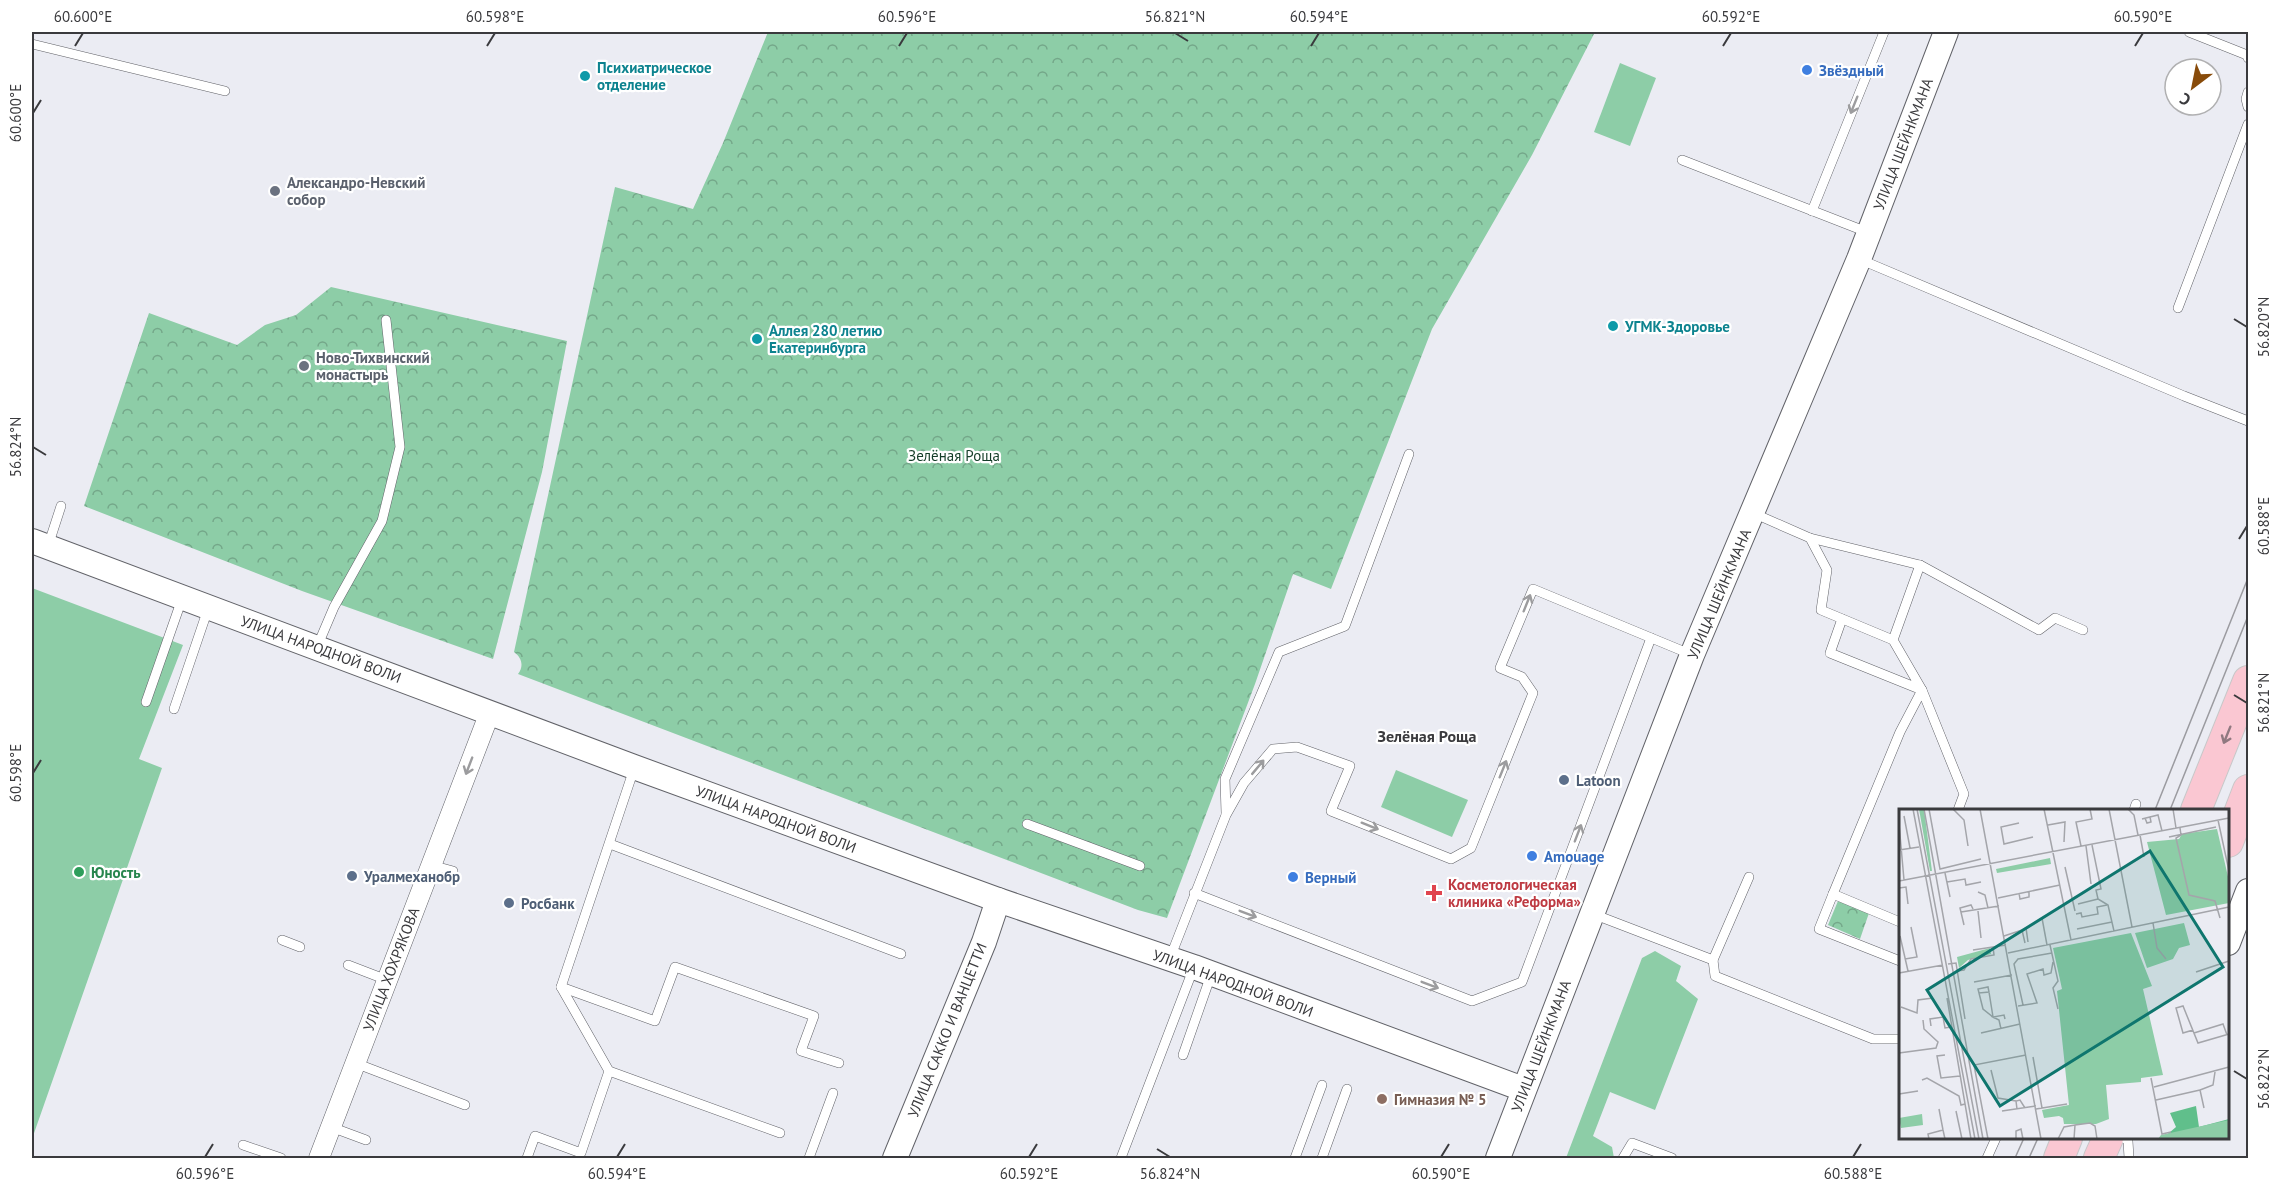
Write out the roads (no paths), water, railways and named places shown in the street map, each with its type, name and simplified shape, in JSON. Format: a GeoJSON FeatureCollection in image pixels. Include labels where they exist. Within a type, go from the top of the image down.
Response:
{"type":"FeatureCollection","features":[{"type":"Feature","properties":{"kind":"main road"},"geometry":{"type":"LineString","coordinates":[[2196,809],[2248,681]]}},
{"type":"Feature","properties":{"kind":"main road"},"geometry":{"type":"LineString","coordinates":[[2229,839],[2248,789]]}},
{"type":"Feature","properties":{"kind":"main road"},"geometry":{"type":"LineString","coordinates":[[2059,1158],[2066,1139]]}},
{"type":"Feature","properties":{"kind":"main road"},"geometry":{"type":"LineString","coordinates":[[2099,1158],[2107,1139]]}},
{"type":"Feature","properties":{"kind":"street","name":"УЛИЦА ШЕЙНКМАНА"},"geometry":{"type":"LineString","coordinates":[[1498,1158],[1692,655],[1859,260],[1946,32]]}},
{"type":"Feature","properties":{"kind":"street","name":"УЛИЦА НАРОДНОЙ ВОЛИ"},"geometry":{"type":"LineString","coordinates":[[40,544],[634,767],[998,900],[1202,970],[1523,1089]]}},
{"type":"Feature","properties":{"kind":"street","name":"УЛИЦА ХОХРЯКОВА"},"geometry":{"type":"LineString","coordinates":[[319,1158],[490,712]]}},
{"type":"Feature","properties":{"kind":"street"},"geometry":{"type":"LineString","coordinates":[[2229,940],[2248,891]]}},
{"type":"Feature","properties":{"kind":"street","name":"УЛИЦА САККО И ВАНЦЕТТИ"},"geometry":{"type":"LineString","coordinates":[[895,1158],[984,942],[998,900]]}},
{"type":"Feature","properties":{"kind":"lane"},"geometry":{"type":"LineString","coordinates":[[1812,211],[1884,32]]}},
{"type":"Feature","properties":{"kind":"lane"},"geometry":{"type":"LineString","coordinates":[[2189,32],[2247,55],[2248,58]]}},
{"type":"Feature","properties":{"kind":"lane"},"geometry":{"type":"LineString","coordinates":[[32,44],[225,92]]}},
{"type":"Feature","properties":{"kind":"lane"},"geometry":{"type":"LineString","coordinates":[[2248,92],[2246,99],[2248,107]]}},
{"type":"Feature","properties":{"kind":"lane"},"geometry":{"type":"LineString","coordinates":[[2178,308],[2248,124]]}},
{"type":"Feature","properties":{"kind":"lane"},"geometry":{"type":"LineString","coordinates":[[1682,160],[1868,232]]}},
{"type":"Feature","properties":{"kind":"lane"},"geometry":{"type":"LineString","coordinates":[[1859,260],[2248,421]]}},
{"type":"Feature","properties":{"kind":"lane"},"geometry":{"type":"LineString","coordinates":[[317,647],[334,607],[382,520],[400,447],[386,320]]}},
{"type":"Feature","properties":{"kind":"lane"},"geometry":{"type":"LineString","coordinates":[[1226,815],[1225,779],[1279,652],[1345,626],[1409,454]]}},
{"type":"Feature","properties":{"kind":"lane"},"geometry":{"type":"LineString","coordinates":[[40,544],[61,506]]}},
{"type":"Feature","properties":{"kind":"lane"},"geometry":{"type":"LineString","coordinates":[[1753,513],[1810,538],[1920,566],[2039,630],[2055,618],[2084,630]]}},
{"type":"Feature","properties":{"kind":"lane"},"geometry":{"type":"LineString","coordinates":[[1810,538],[1827,570],[1821,610],[1893,640],[1922,690],[1964,794],[1958,809]]}},
{"type":"Feature","properties":{"kind":"lane"},"geometry":{"type":"LineString","coordinates":[[1893,640],[1920,566]]}},
{"type":"Feature","properties":{"kind":"lane"},"geometry":{"type":"LineString","coordinates":[[1170,959],[1226,815],[1244,783],[1272,749],[1297,747],[1350,766],[1331,811],[1451,859],[1471,848],[1533,693],[1522,677],[1500,668],[1533,589],[1692,655]]}},
{"type":"Feature","properties":{"kind":"lane"},"geometry":{"type":"LineString","coordinates":[[146,702],[183,597]]}},
{"type":"Feature","properties":{"kind":"lane"},"geometry":{"type":"LineString","coordinates":[[174,709],[209,607]]}},
{"type":"Feature","properties":{"kind":"lane"},"geometry":{"type":"LineString","coordinates":[[1842,619],[1830,653],[1922,690]]}},
{"type":"Feature","properties":{"kind":"lane"},"geometry":{"type":"LineString","coordinates":[[1194,893],[1472,1001],[1522,982],[1651,638]]}},
{"type":"Feature","properties":{"kind":"lane"},"geometry":{"type":"LineString","coordinates":[[1899,961],[1819,929],[1900,732],[1922,690]]}},
{"type":"Feature","properties":{"kind":"lane"},"geometry":{"type":"LineString","coordinates":[[634,767],[561,987],[609,1071],[780,1133]]}},
{"type":"Feature","properties":{"kind":"lane"},"geometry":{"type":"LineString","coordinates":[[1027,824],[1140,866]]}},
{"type":"Feature","properties":{"kind":"lane"},"geometry":{"type":"LineString","coordinates":[[610,844],[901,954]]}},
{"type":"Feature","properties":{"kind":"lane"},"geometry":{"type":"LineString","coordinates":[[431,865],[453,871]]}},
{"type":"Feature","properties":{"kind":"lane"},"geometry":{"type":"LineString","coordinates":[[1749,876],[1713,960],[1715,976],[1873,1039],[1899,1039]]}},
{"type":"Feature","properties":{"kind":"lane"},"geometry":{"type":"LineString","coordinates":[[1833,894],[1899,922]]}},
{"type":"Feature","properties":{"kind":"lane"},"geometry":{"type":"LineString","coordinates":[[1593,914],[1713,960]]}},
{"type":"Feature","properties":{"kind":"lane"},"geometry":{"type":"LineString","coordinates":[[282,940],[300,947]]}},
{"type":"Feature","properties":{"kind":"lane"},"geometry":{"type":"LineString","coordinates":[[348,966],[387,980]]}},
{"type":"Feature","properties":{"kind":"lane"},"geometry":{"type":"LineString","coordinates":[[561,987],[655,1021],[675,967],[814,1016],[801,1051],[839,1064]]}},
{"type":"Feature","properties":{"kind":"lane"},"geometry":{"type":"LineString","coordinates":[[1183,1055],[1202,970]]}},
{"type":"Feature","properties":{"kind":"lane"},"geometry":{"type":"LineString","coordinates":[[1121,1158],[1202,970]]}},
{"type":"Feature","properties":{"kind":"lane"},"geometry":{"type":"LineString","coordinates":[[355,1063],[465,1105]]}},
{"type":"Feature","properties":{"kind":"lane"},"geometry":{"type":"LineString","coordinates":[[526,1158],[535,1136],[581,1153],[609,1071]]}},
{"type":"Feature","properties":{"kind":"lane"},"geometry":{"type":"LineString","coordinates":[[1295,1158],[1322,1085]]}},
{"type":"Feature","properties":{"kind":"lane"},"geometry":{"type":"LineString","coordinates":[[1322,1158],[1347,1089]]}},
{"type":"Feature","properties":{"kind":"lane"},"geometry":{"type":"LineString","coordinates":[[809,1158],[833,1093]]}},
{"type":"Feature","properties":{"kind":"lane"},"geometry":{"type":"LineString","coordinates":[[331,1127],[366,1140]]}},
{"type":"Feature","properties":{"kind":"lane"},"geometry":{"type":"LineString","coordinates":[[1987,1158],[1995,1139]]}},
{"type":"Feature","properties":{"kind":"lane"},"geometry":{"type":"LineString","coordinates":[[2126,1139],[2129,1158]]}},
{"type":"Feature","properties":{"kind":"lane"},"geometry":{"type":"LineString","coordinates":[[1623,1158],[1632,1143],[1672,1158]]}},
{"type":"Feature","properties":{"kind":"lane"},"geometry":{"type":"LineString","coordinates":[[243,1145],[281,1158]]}},
{"type":"Feature","properties":{"kind":"tram line"},"geometry":{"type":"LineString","coordinates":[[2155,809],[2248,578]]}},
{"type":"Feature","properties":{"kind":"tram line"},"geometry":{"type":"LineString","coordinates":[[2170,809],[2248,616]]}},
{"type":"Feature","properties":{"kind":"tram line"},"geometry":{"type":"LineString","coordinates":[[2015,1158],[2024,1139]]}},
{"type":"Feature","properties":{"kind":"tram line"},"geometry":{"type":"LineString","coordinates":[[2029,1158],[2038,1139]]}},
{"type":"Feature","properties":{"kind":"place","name":"Звёздный"},"geometry":{"type":"Point","coordinates":[1807,70]}},
{"type":"Feature","properties":{"kind":"place","name":"Психиатрическое отделение"},"geometry":{"type":"Point","coordinates":[585,76]}},
{"type":"Feature","properties":{"kind":"place","name":"Александро-Невский собор"},"geometry":{"type":"Point","coordinates":[275,191]}},
{"type":"Feature","properties":{"kind":"place","name":"УГМК-Здоровье"},"geometry":{"type":"Point","coordinates":[1613,326]}},
{"type":"Feature","properties":{"kind":"place","name":"Аллея 280 летию Екатеринбурга"},"geometry":{"type":"Point","coordinates":[757,339]}},
{"type":"Feature","properties":{"kind":"place","name":"Ново-Тихвинский монастырь"},"geometry":{"type":"Point","coordinates":[304,366]}},
{"type":"Feature","properties":{"kind":"place","name":"Latoon"},"geometry":{"type":"Point","coordinates":[1564,780]}},
{"type":"Feature","properties":{"kind":"place","name":"Amouage"},"geometry":{"type":"Point","coordinates":[1532,856]}},
{"type":"Feature","properties":{"kind":"place","name":"Юность"},"geometry":{"type":"Point","coordinates":[79,872]}},
{"type":"Feature","properties":{"kind":"place","name":"Уралмеханобр"},"geometry":{"type":"Point","coordinates":[352,876]}},
{"type":"Feature","properties":{"kind":"place","name":"Верный"},"geometry":{"type":"Point","coordinates":[1293,877]}},
{"type":"Feature","properties":{"kind":"place","name":"Косметологическая клиника «Реформа»"},"geometry":{"type":"Point","coordinates":[1434,893]}},
{"type":"Feature","properties":{"kind":"place","name":"Росбанк"},"geometry":{"type":"Point","coordinates":[509,903]}},
{"type":"Feature","properties":{"kind":"place","name":"Гимназия № 5"},"geometry":{"type":"Point","coordinates":[1382,1099]}},
{"type":"Feature","properties":{"kind":"district","name":"Зелёная Роща"},"geometry":{"type":"Point","coordinates":[1427,736]}}]}
